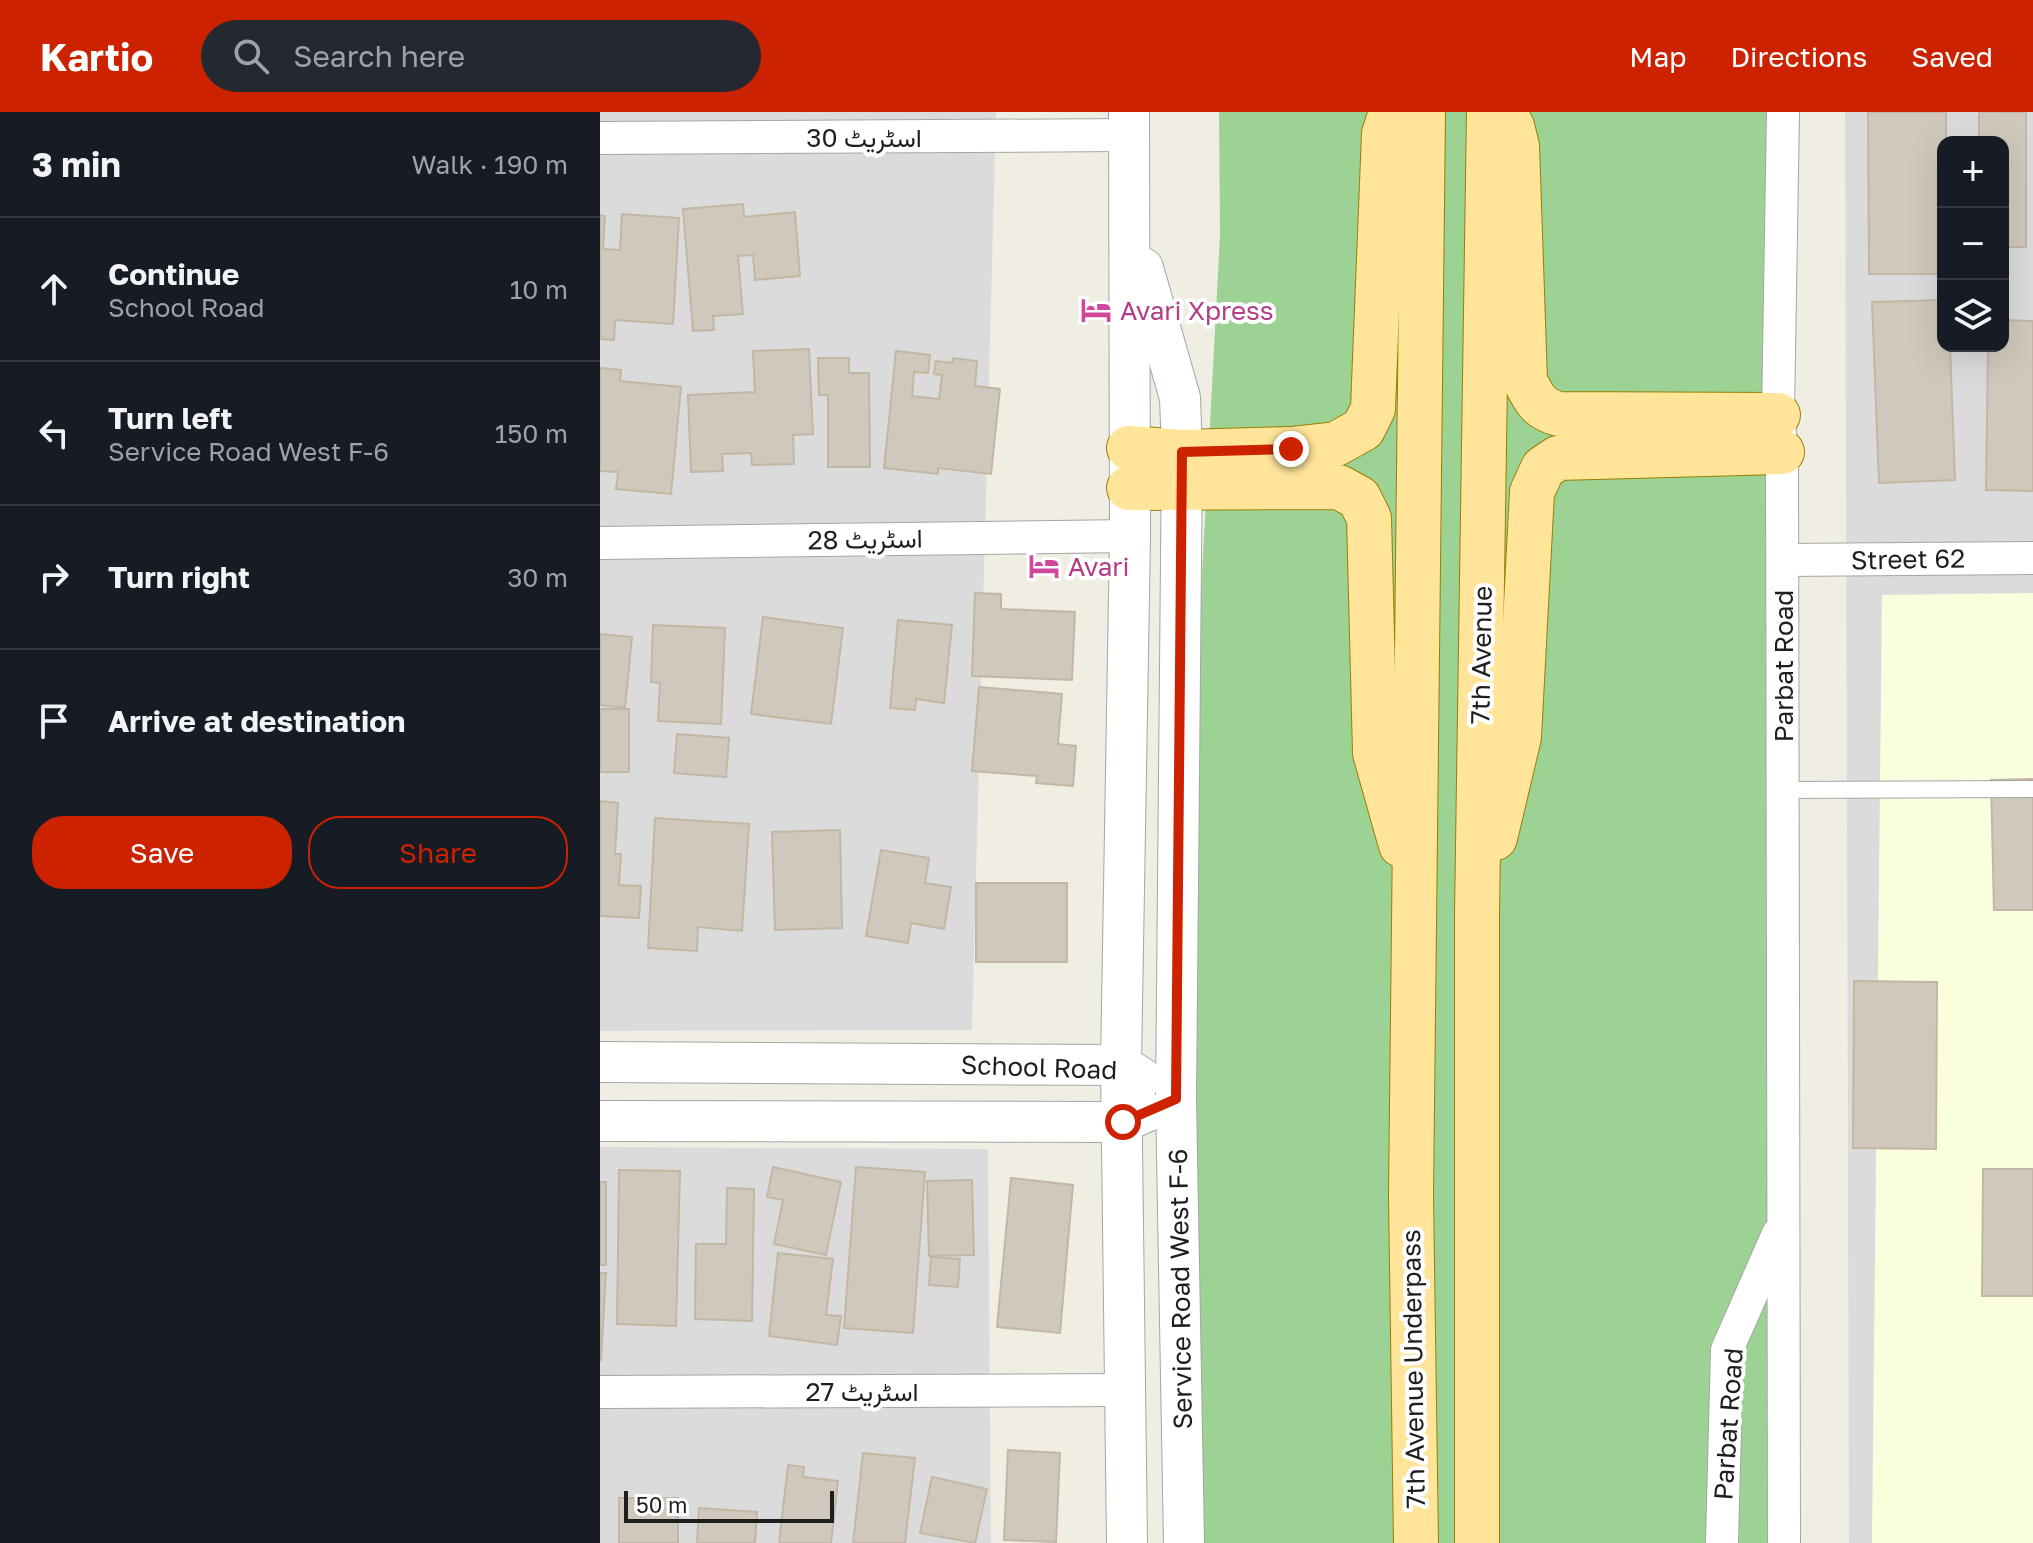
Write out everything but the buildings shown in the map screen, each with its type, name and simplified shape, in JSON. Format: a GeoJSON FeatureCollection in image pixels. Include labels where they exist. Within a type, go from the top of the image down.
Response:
{"type":"FeatureCollection","features":[{"type":"Feature","properties":{"kind":"main road"},"geometry":{"type":"LineString","coordinates":[[1182,471],[1291,449],[1336,444],[1363,429],[1373,409],[1384,134],[1391,112]]}},
{"type":"Feature","properties":{"kind":"main road"},"geometry":{"type":"LineString","coordinates":[[1415,894],[1423,112]]}},
{"type":"Feature","properties":{"kind":"main road","name":"7th Avenue"},"geometry":{"type":"LineString","coordinates":[[1477,1543],[1477,914],[1489,112]]}},
{"type":"Feature","properties":{"kind":"main road"},"geometry":{"type":"LineString","coordinates":[[1509,112],[1517,146],[1525,381],[1533,400],[1546,411],[1559,414],[1780,434]]}},
{"type":"Feature","properties":{"kind":"main road"},"geometry":{"type":"LineString","coordinates":[[1477,914],[1519,737],[1532,492],[1543,468],[1558,458],[1780,434]]}},
{"type":"Feature","properties":{"kind":"main road"},"geometry":{"type":"LineString","coordinates":[[1129,468],[1339,487],[1359,498],[1369,518],[1375,753],[1415,894]]}},
{"type":"Feature","properties":{"kind":"main road","name":"7th Avenue Underpass"},"geometry":{"type":"LineString","coordinates":[[1415,894],[1411,1196],[1416,1543]]}},
{"type":"Feature","properties":{"kind":"street","name":"Parbat Road"},"geometry":{"type":"LineString","coordinates":[[1783,112],[1780,434],[1783,560],[1784,1543]]}},
{"type":"Feature","properties":{"kind":"street","name":"Service Road West F-6"},"geometry":{"type":"LineString","coordinates":[[1127,1543],[1121,1065],[1130,536],[1129,124]]}},
{"type":"Feature","properties":{"kind":"street","name":"اسٹریٹ 30"},"geometry":{"type":"LineString","coordinates":[[600,138],[1129,124]]}},
{"type":"Feature","properties":{"kind":"street","name":"Service Road West F-6"},"geometry":{"type":"LineString","coordinates":[[1131,226],[1180,398],[1182,471],[1176,1099],[1184,1543]]}},
{"type":"Feature","properties":{"kind":"street","name":"اسٹریٹ 28"},"geometry":{"type":"LineString","coordinates":[[600,543],[1130,536]]}},
{"type":"Feature","properties":{"kind":"street","name":"Street 62"},"geometry":{"type":"LineString","coordinates":[[1783,560],[2033,558]]}},
{"type":"Feature","properties":{"kind":"street","name":"School Road"},"geometry":{"type":"LineString","coordinates":[[600,1062],[1121,1065],[1176,1099]]}},
{"type":"Feature","properties":{"kind":"street","name":"School Road"},"geometry":{"type":"LineString","coordinates":[[600,1121],[1123,1122],[1176,1099]]}},
{"type":"Feature","properties":{"kind":"street","name":"Parbat Road"},"geometry":{"type":"LineString","coordinates":[[1722,1543],[1727,1350],[1784,1220]]}},
{"type":"Feature","properties":{"kind":"street","name":"اسٹریٹ 27"},"geometry":{"type":"LineString","coordinates":[[600,1392],[1123,1390]]}},
{"type":"Feature","properties":{"kind":"lane"},"geometry":{"type":"LineString","coordinates":[[1783,790],[2033,789]]}},
{"type":"Feature","properties":{"kind":"shaded area"},"geometry":{"type":"Polygon","coordinates":[[[600,112],[996,112],[972,1030],[600,1031],[600,112]]]}},
{"type":"Feature","properties":{"kind":"shaded area"},"geometry":{"type":"Polygon","coordinates":[[[1845,112],[2033,112],[2033,1543],[1849,1543],[1845,112]]]}},
{"type":"Feature","properties":{"kind":"shaded area"},"geometry":{"type":"Polygon","coordinates":[[[2033,593],[2033,1543],[1872,1543],[1882,595],[2033,593]]]}},
{"type":"Feature","properties":{"kind":"shaded area"},"geometry":{"type":"Polygon","coordinates":[[[600,1147],[988,1149],[991,1543],[600,1543],[600,1147]]]}},
{"type":"Feature","properties":{"kind":"green space"},"geometry":{"type":"Polygon","coordinates":[[[1219,112],[1787,112],[1779,1543],[1173,1543],[1172,1138],[1220,236],[1219,112]]]}},
{"type":"Feature","properties":{"kind":"place","name":"Avari Xpress"},"geometry":{"type":"Point","coordinates":[1096,310]}},
{"type":"Feature","properties":{"kind":"place","name":"Avari"},"geometry":{"type":"Point","coordinates":[1044,566]}},
{"type":"Feature","properties":{"kind":"route"},"geometry":{"type":"LineString","coordinates":[[1123,1122],[1176,1099],[1182,452],[1291,449]]}}]}
